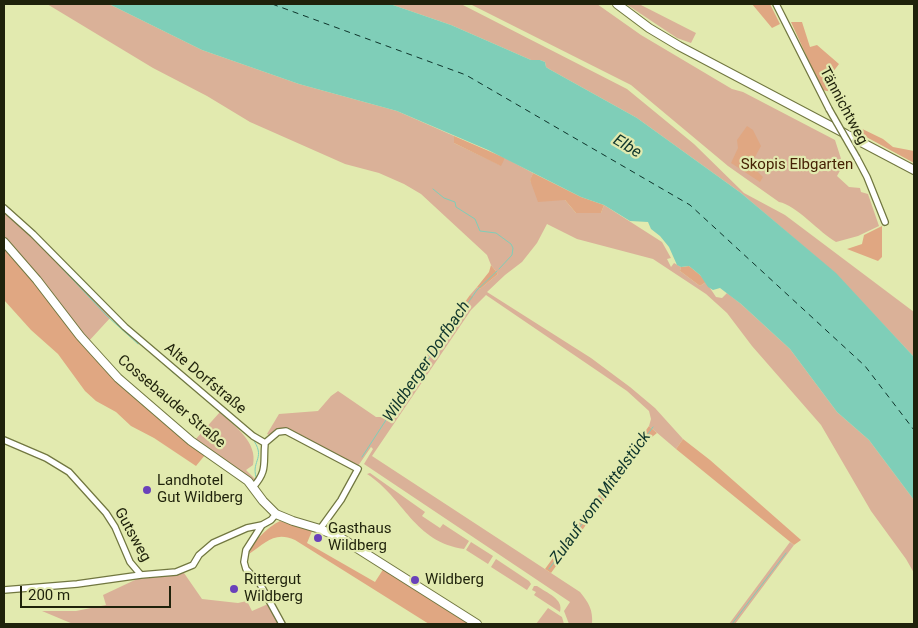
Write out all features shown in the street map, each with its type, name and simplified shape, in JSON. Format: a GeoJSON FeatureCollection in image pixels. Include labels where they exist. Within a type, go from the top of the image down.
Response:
{"type":"FeatureCollection","features":[{"type":"Feature","properties":{"kind":"main road"},"geometry":{"type":"LineString","coordinates":[[617,4],[649,28],[679,46],[914,170]]}},
{"type":"Feature","properties":{"kind":"main road","name":"Cossebauder Straße"},"geometry":{"type":"LineString","coordinates":[[4,242],[37,280],[80,336],[118,378],[191,441],[241,476],[276,514],[341,538],[477,624]]}},
{"type":"Feature","properties":{"kind":"street","name":"Tännichtweg"},"geometry":{"type":"LineString","coordinates":[[776,4],[829,109],[867,177],[885,222]]}},
{"type":"Feature","properties":{"kind":"street","name":"Alte Dorfstraße"},"geometry":{"type":"LineString","coordinates":[[4,208],[33,234],[124,327],[253,436],[264,443]]}},
{"type":"Feature","properties":{"kind":"street"},"geometry":{"type":"LineString","coordinates":[[253,487],[259,481],[265,468],[263,462],[264,443],[278,432],[286,431],[358,470],[341,500],[320,529]]}},
{"type":"Feature","properties":{"kind":"street","name":"Gutsweg"},"geometry":{"type":"LineString","coordinates":[[4,440],[60,465],[78,482],[106,513],[115,527],[130,562],[140,575],[176,572],[193,565],[200,555],[213,543],[247,528],[262,525],[271,520],[276,514]]}},
{"type":"Feature","properties":{"kind":"street"},"geometry":{"type":"LineString","coordinates":[[262,525],[244,554],[244,562],[246,569],[260,584],[282,624]]}},
{"type":"Feature","properties":{"kind":"street"},"geometry":{"type":"LineString","coordinates":[[4,590],[77,584],[140,575]]}},
{"type":"Feature","properties":{"kind":"green space"},"geometry":{"type":"Polygon","coordinates":[[[47,4],[109,4],[202,50],[299,84],[397,111],[454,136],[454,143],[500,165],[505,158],[533,173],[530,181],[565,200],[576,213],[601,213],[604,205],[662,242],[671,258],[667,259],[671,267],[674,263],[681,267],[680,271],[700,286],[706,282],[716,297],[722,298],[727,293],[741,304],[790,349],[837,412],[869,440],[914,500],[914,573],[871,511],[821,425],[752,346],[727,313],[706,294],[653,259],[577,239],[547,224],[537,243],[522,262],[487,292],[591,358],[630,387],[655,408],[683,439],[676,449],[649,426],[651,419],[649,411],[627,391],[486,295],[471,310],[372,456],[580,592],[590,607],[592,624],[569,624],[564,611],[570,602],[364,464],[373,449],[371,447],[358,466],[288,428],[280,429],[269,435],[267,434],[279,414],[318,411],[338,391],[376,417],[384,417],[441,335],[444,338],[472,297],[470,295],[477,287],[480,289],[498,274],[491,265],[487,255],[421,194],[379,173],[345,164],[250,122],[207,96],[153,68],[47,4]]]}},
{"type":"Feature","properties":{"kind":"green space"},"geometry":{"type":"Polygon","coordinates":[[[390,4],[461,4],[627,89],[694,144],[744,193],[785,215],[914,312],[914,357],[835,273],[741,193],[637,118],[549,69],[546,67],[545,62],[531,60],[451,25],[390,4]]]}},
{"type":"Feature","properties":{"kind":"green space","name":"Skopis Elbgarten"},"geometry":{"type":"Polygon","coordinates":[[[470,4],[597,4],[641,35],[732,89],[743,92],[835,140],[843,165],[837,176],[849,187],[860,188],[861,192],[868,194],[879,226],[858,236],[836,242],[793,208],[779,202],[728,166],[631,85],[470,4]]]}},
{"type":"Feature","properties":{"kind":"green space"},"geometry":{"type":"Polygon","coordinates":[[[626,4],[639,4],[696,33],[691,43],[677,38],[626,4]]]}},
{"type":"Feature","properties":{"kind":"green space"},"geometry":{"type":"Polygon","coordinates":[[[4,210],[111,317],[88,342],[4,237],[4,210]]]}},
{"type":"Feature","properties":{"kind":"green space"},"geometry":{"type":"Polygon","coordinates":[[[220,412],[249,442],[254,457],[253,465],[246,470],[256,480],[250,480],[242,472],[195,440],[220,412]]]}},
{"type":"Feature","properties":{"kind":"green space"},"geometry":{"type":"Polygon","coordinates":[[[370,473],[425,512],[422,516],[440,528],[443,524],[469,541],[464,549],[447,545],[421,529],[391,495],[367,474],[370,473]]]}},
{"type":"Feature","properties":{"kind":"green space"},"geometry":{"type":"Polygon","coordinates":[[[471,542],[493,556],[488,564],[466,550],[471,542]]]}},
{"type":"Feature","properties":{"kind":"green space"},"geometry":{"type":"Polygon","coordinates":[[[790,542],[794,545],[735,624],[729,624],[790,542]]]}},
{"type":"Feature","properties":{"kind":"green space"},"geometry":{"type":"Polygon","coordinates":[[[496,559],[529,581],[531,584],[527,590],[491,567],[496,559]]]}},
{"type":"Feature","properties":{"kind":"green space"},"geometry":{"type":"Polygon","coordinates":[[[184,573],[202,599],[238,603],[247,601],[252,611],[268,604],[279,624],[73,624],[42,611],[76,611],[106,605],[103,595],[137,579],[184,573]]]}},
{"type":"Feature","properties":{"kind":"green space"},"geometry":{"type":"Polygon","coordinates":[[[534,586],[550,594],[560,603],[560,612],[534,595],[536,592],[532,590],[534,586]]]}},
{"type":"Feature","properties":{"kind":"green space"},"geometry":{"type":"Polygon","coordinates":[[[548,608],[562,617],[564,624],[536,624],[548,608]]]}},
{"type":"Feature","properties":{"kind":"shaded area"},"geometry":{"type":"Polygon","coordinates":[[[752,4],[770,4],[780,24],[772,28],[752,4]]]}},
{"type":"Feature","properties":{"kind":"shaded area"},"geometry":{"type":"Polygon","coordinates":[[[791,22],[802,22],[810,47],[817,45],[839,64],[833,72],[838,89],[832,92],[822,90],[791,22]]]}},
{"type":"Feature","properties":{"kind":"shaded area"},"geometry":{"type":"Polygon","coordinates":[[[848,122],[883,139],[893,147],[914,151],[914,163],[848,127],[848,122]]]}},
{"type":"Feature","properties":{"kind":"shaded area"},"geometry":{"type":"Polygon","coordinates":[[[747,126],[753,130],[761,146],[749,163],[763,177],[760,182],[731,163],[738,148],[737,140],[747,126]]]}},
{"type":"Feature","properties":{"kind":"shaded area"},"geometry":{"type":"Polygon","coordinates":[[[454,136],[505,158],[501,166],[454,143],[454,136]]]}},
{"type":"Feature","properties":{"kind":"shaded area"},"geometry":{"type":"Polygon","coordinates":[[[533,173],[581,197],[604,205],[601,213],[576,213],[565,200],[538,202],[530,180],[533,173]]]}},
{"type":"Feature","properties":{"kind":"shaded area"},"geometry":{"type":"Polygon","coordinates":[[[882,226],[882,257],[878,261],[847,249],[862,244],[864,235],[882,226]]]}},
{"type":"Feature","properties":{"kind":"shaded area"},"geometry":{"type":"Polygon","coordinates":[[[4,246],[114,377],[167,425],[205,455],[196,466],[154,438],[131,426],[116,412],[96,401],[85,391],[58,354],[31,330],[4,300],[4,246]]]}},
{"type":"Feature","properties":{"kind":"shaded area"},"geometry":{"type":"Polygon","coordinates":[[[491,265],[498,274],[480,289],[477,287],[489,272],[491,265]]]}},
{"type":"Feature","properties":{"kind":"shaded area"},"geometry":{"type":"Polygon","coordinates":[[[689,266],[706,282],[700,286],[680,271],[681,267],[689,266]]]}},
{"type":"Feature","properties":{"kind":"shaded area"},"geometry":{"type":"Polygon","coordinates":[[[470,295],[473,297],[444,338],[441,335],[470,295]]]}},
{"type":"Feature","properties":{"kind":"shaded area"},"geometry":{"type":"Polygon","coordinates":[[[649,426],[657,433],[647,441],[551,573],[545,569],[649,426]]]}},
{"type":"Feature","properties":{"kind":"shaded area"},"geometry":{"type":"Polygon","coordinates":[[[683,439],[710,460],[801,540],[794,545],[676,449],[683,439]]]}},
{"type":"Feature","properties":{"kind":"shaded area"},"geometry":{"type":"Polygon","coordinates":[[[280,521],[312,531],[307,543],[375,582],[384,568],[472,624],[429,624],[295,540],[281,537],[276,538],[265,542],[249,554],[254,544],[262,535],[280,521]]]}},
{"type":"Feature","properties":{"kind":"water","name":"Elbe"},"geometry":{"type":"Polygon","coordinates":[[[109,4],[390,4],[451,25],[531,60],[545,62],[546,67],[549,69],[637,118],[741,193],[836,273],[914,357],[914,500],[869,440],[837,412],[790,349],[741,304],[720,288],[713,290],[689,266],[681,267],[677,265],[669,247],[651,229],[648,222],[630,221],[604,205],[581,197],[488,150],[397,111],[299,84],[202,50],[109,4]]]}},
{"type":"Feature","properties":{"kind":"waterway","name":"Wildberger Dorfbach"},"geometry":{"type":"LineString","coordinates":[[433,189],[444,198],[455,202],[456,207],[475,219],[480,231],[496,233],[511,244],[513,248],[512,255],[499,269]]}},
{"type":"Feature","properties":{"kind":"waterway"},"geometry":{"type":"LineString","coordinates":[[4,212],[29,234]]}},
{"type":"Feature","properties":{"kind":"waterway"},"geometry":{"type":"LineString","coordinates":[[58,264],[107,316],[138,344]]}},
{"type":"Feature","properties":{"kind":"waterway","name":"Wildberger Dorfbach"},"geometry":{"type":"LineString","coordinates":[[362,457],[399,400],[477,290],[497,271]]}},
{"type":"Feature","properties":{"kind":"waterway"},"geometry":{"type":"LineString","coordinates":[[170,370],[203,397]]}},
{"type":"Feature","properties":{"kind":"waterway","name":"Zulauf vom Mittelstück"},"geometry":{"type":"LineString","coordinates":[[549,569],[653,427]]}},
{"type":"Feature","properties":{"kind":"waterway"},"geometry":{"type":"LineString","coordinates":[[252,438],[259,455],[255,467],[256,477]]}},
{"type":"Feature","properties":{"kind":"waterway"},"geometry":{"type":"LineString","coordinates":[[732,624],[786,553]]}},
{"type":"Feature","properties":{"kind":"ferry route"},"geometry":{"type":"LineString","coordinates":[[272,4],[466,75],[690,205],[865,366],[914,430]]}},
{"type":"Feature","properties":{"kind":"place","name":"Landhotel Gut Wildberg"},"geometry":{"type":"Point","coordinates":[147,490]}},
{"type":"Feature","properties":{"kind":"place","name":"Gasthaus Wildberg"},"geometry":{"type":"Point","coordinates":[318,538]}},
{"type":"Feature","properties":{"kind":"place","name":"Wildberg"},"geometry":{"type":"Point","coordinates":[415,580]}},
{"type":"Feature","properties":{"kind":"place","name":"Rittergut Wildberg"},"geometry":{"type":"Point","coordinates":[234,589]}}]}
